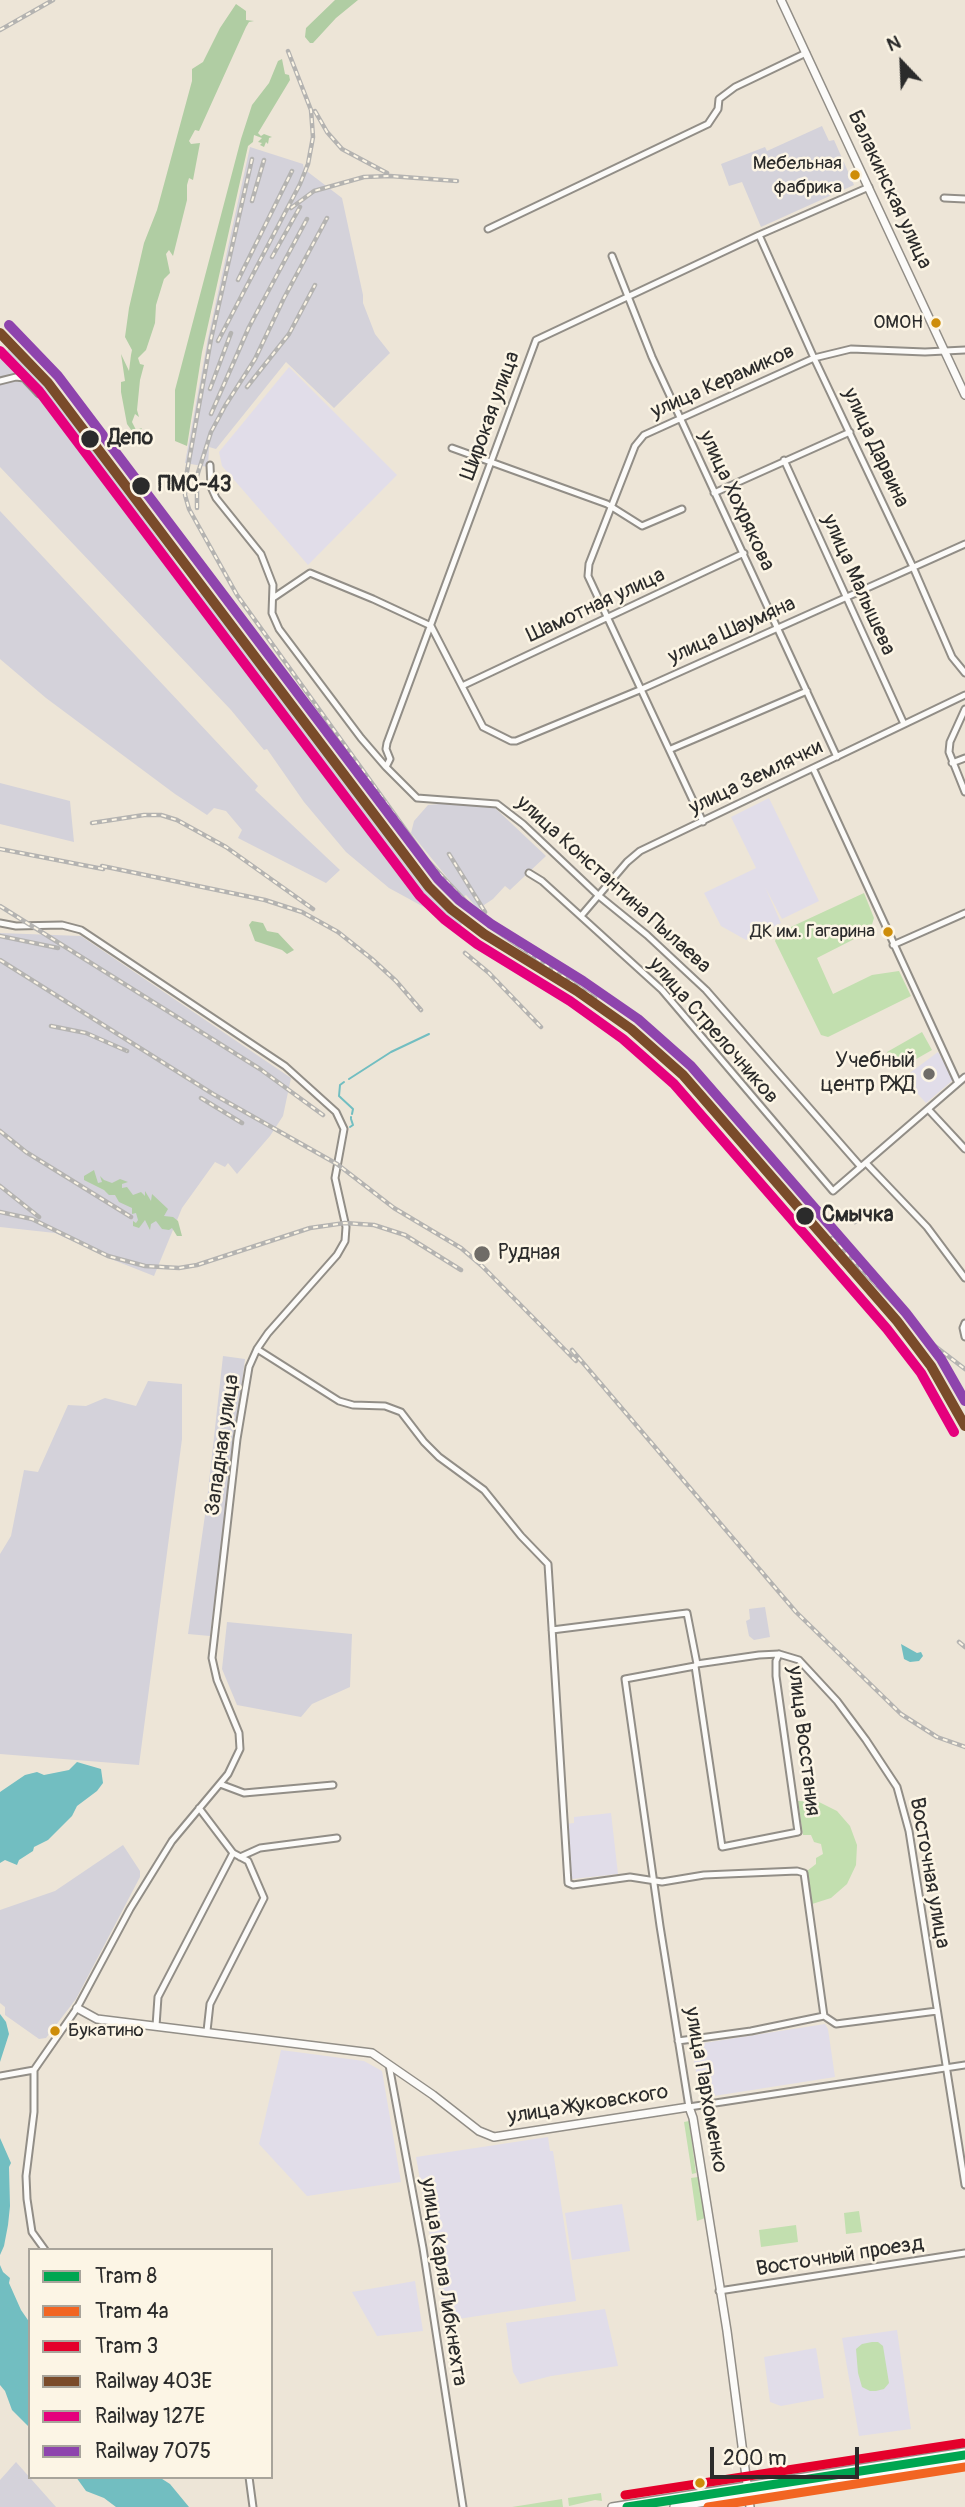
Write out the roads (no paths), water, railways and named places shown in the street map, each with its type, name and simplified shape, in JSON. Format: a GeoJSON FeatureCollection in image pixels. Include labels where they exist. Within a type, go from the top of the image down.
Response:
{"type":"FeatureCollection","features":[{"type":"Feature","properties":{"kind":"main road","name":"Балакинская улица"},"geometry":{"type":"LineString","coordinates":[[781,0],[965,395]]}},
{"type":"Feature","properties":{"kind":"main road","name":"улица Жуковского"},"geometry":{"type":"LineString","coordinates":[[77,2008],[97,2019],[364,2050],[389,2063],[479,2131],[494,2137],[689,2107]]}},
{"type":"Feature","properties":{"kind":"main road","name":"улица Пархоменко"},"geometry":{"type":"LineString","coordinates":[[689,2107],[695,2129],[728,2338],[750,2507]]}},
{"type":"Feature","properties":{"kind":"main road"},"geometry":{"type":"LineString","coordinates":[[612,2507],[965,2452]]}},
{"type":"Feature","properties":{"kind":"main road"},"geometry":{"type":"LineString","coordinates":[[674,2507],[965,2462]]}},
{"type":"Feature","properties":{"kind":"street"},"geometry":{"type":"LineString","coordinates":[[488,229],[708,124],[718,109],[719,99],[735,87],[806,53]]}},
{"type":"Feature","properties":{"kind":"street","name":"Широкая улица"},"geometry":{"type":"LineString","coordinates":[[386,767],[390,760],[387,743],[536,340],[759,235],[869,187]]}},
{"type":"Feature","properties":{"kind":"street"},"geometry":{"type":"LineString","coordinates":[[944,198],[965,199]]}},
{"type":"Feature","properties":{"kind":"street","name":"улица Дарвина"},"geometry":{"type":"LineString","coordinates":[[759,235],[952,657],[965,673]]}},
{"type":"Feature","properties":{"kind":"street","name":"улица Хохрякова"},"geometry":{"type":"LineString","coordinates":[[612,256],[680,418],[837,757]]}},
{"type":"Feature","properties":{"kind":"street","name":"улица Керамиков"},"geometry":{"type":"LineString","coordinates":[[703,822],[588,576],[589,564],[635,446],[645,435],[814,358],[851,349],[944,352],[965,350]]}},
{"type":"Feature","properties":{"kind":"street"},"geometry":{"type":"LineString","coordinates":[[0,381],[24,378],[39,394]]}},
{"type":"Feature","properties":{"kind":"street"},"geometry":{"type":"LineString","coordinates":[[714,493],[850,432]]}},
{"type":"Feature","properties":{"kind":"street"},"geometry":{"type":"LineString","coordinates":[[452,448],[613,507],[642,526],[682,509]]}},
{"type":"Feature","properties":{"kind":"street","name":"улица Малышева"},"geometry":{"type":"LineString","coordinates":[[784,460],[904,724]]}},
{"type":"Feature","properties":{"kind":"street","name":"улица Константина Пылаева"},"geometry":{"type":"LineString","coordinates":[[210,465],[213,492],[261,554],[271,579],[274,618],[290,645],[319,680],[360,738],[386,767],[419,799],[484,801],[501,806],[543,842],[598,896],[647,935],[717,1001],[863,1165],[927,1227],[965,1278]]}},
{"type":"Feature","properties":{"kind":"street","name":"улица Шаумяна"},"geometry":{"type":"LineString","coordinates":[[462,686],[483,727],[511,741],[518,741],[642,689],[965,544]]}},
{"type":"Feature","properties":{"kind":"street","name":"Шамотная улица"},"geometry":{"type":"LineString","coordinates":[[462,686],[744,553]]}},
{"type":"Feature","properties":{"kind":"street"},"geometry":{"type":"LineString","coordinates":[[273,598],[310,573],[431,626],[462,686]]}},
{"type":"Feature","properties":{"kind":"street"},"geometry":{"type":"LineString","coordinates":[[671,749],[807,691]]}},
{"type":"Feature","properties":{"kind":"street","name":"улица Землячки"},"geometry":{"type":"LineString","coordinates":[[581,916],[636,854],[965,695]]}},
{"type":"Feature","properties":{"kind":"street"},"geometry":{"type":"LineString","coordinates":[[965,709],[948,752],[965,792]]}},
{"type":"Feature","properties":{"kind":"street"},"geometry":{"type":"LineString","coordinates":[[952,763],[965,758]]}},
{"type":"Feature","properties":{"kind":"street"},"geometry":{"type":"LineString","coordinates":[[813,768],[958,1083]]}},
{"type":"Feature","properties":{"kind":"street","name":"улица Стрелочников"},"geometry":{"type":"LineString","coordinates":[[529,873],[662,990],[833,1191],[863,1165]]}},
{"type":"Feature","properties":{"kind":"street"},"geometry":{"type":"LineString","coordinates":[[893,945],[965,913]]}},
{"type":"Feature","properties":{"kind":"street","name":"Западная улица"},"geometry":{"type":"LineString","coordinates":[[0,923],[16,926],[62,925],[81,930],[285,1066],[332,1107],[341,1119],[344,1137],[335,1178],[346,1227],[345,1241],[337,1255],[257,1349],[249,1367],[237,1439],[213,1644],[213,1665],[217,1680],[240,1741],[238,1757],[150,1875],[77,2008],[34,2070]]}},
{"type":"Feature","properties":{"kind":"street"},"geometry":{"type":"LineString","coordinates":[[863,1165],[965,1077]]}},
{"type":"Feature","properties":{"kind":"street"},"geometry":{"type":"LineString","coordinates":[[928,1109],[965,1149]]}},
{"type":"Feature","properties":{"kind":"street"},"geometry":{"type":"LineString","coordinates":[[965,1323],[965,1337]]}},
{"type":"Feature","properties":{"kind":"street"},"geometry":{"type":"LineString","coordinates":[[257,1349],[339,1401],[398,1409],[439,1457],[484,1490],[521,1536],[548,1564],[568,1882],[573,1885],[630,1877],[662,1882],[704,1875],[804,1873],[824,2016]]}},
{"type":"Feature","properties":{"kind":"street"},"geometry":{"type":"LineString","coordinates":[[552,1630],[687,1613],[696,1665],[779,1654]]}},
{"type":"Feature","properties":{"kind":"street","name":"улица Восстания"},"geometry":{"type":"LineString","coordinates":[[696,1665],[722,1847],[798,1832],[776,1676],[779,1654]]}},
{"type":"Feature","properties":{"kind":"street","name":"Восточная улица"},"geometry":{"type":"LineString","coordinates":[[779,1654],[803,1663],[837,1701],[900,1792],[909,1831],[965,2185]]}},
{"type":"Feature","properties":{"kind":"street","name":"улица Пархоменко"},"geometry":{"type":"LineString","coordinates":[[689,2107],[653,1881],[625,1679],[696,1665]]}},
{"type":"Feature","properties":{"kind":"street"},"geometry":{"type":"LineString","coordinates":[[220,1784],[244,1793],[333,1785]]}},
{"type":"Feature","properties":{"kind":"street"},"geometry":{"type":"LineString","coordinates":[[199,1808],[233,1853],[248,1861],[264,1898],[210,2004],[207,2031]]}},
{"type":"Feature","properties":{"kind":"street"},"geometry":{"type":"LineString","coordinates":[[240,1857],[260,1848],[338,1838]]}},
{"type":"Feature","properties":{"kind":"street"},"geometry":{"type":"LineString","coordinates":[[156,2026],[158,1997],[233,1853]]}},
{"type":"Feature","properties":{"kind":"street"},"geometry":{"type":"LineString","coordinates":[[678,2041],[751,2031],[824,2016],[836,2024],[937,2011]]}},
{"type":"Feature","properties":{"kind":"street","name":"улица Карла Либкнехта"},"geometry":{"type":"LineString","coordinates":[[389,2063],[423,2248],[463,2507]]}},
{"type":"Feature","properties":{"kind":"street","name":"улица Жуковского"},"geometry":{"type":"LineString","coordinates":[[689,2107],[965,2065]]}},
{"type":"Feature","properties":{"kind":"street"},"geometry":{"type":"LineString","coordinates":[[0,2076],[34,2070],[34,2112],[26,2176],[27,2199],[32,2232],[44,2248]]}},
{"type":"Feature","properties":{"kind":"street","name":"Восточный проезд"},"geometry":{"type":"LineString","coordinates":[[719,2291],[965,2253]]}},
{"type":"Feature","properties":{"kind":"street"},"geometry":{"type":"LineString","coordinates":[[249,2479],[253,2507]]}},
{"type":"Feature","properties":{"kind":"water"},"geometry":{"type":"Polygon","coordinates":[[[901,1644],[917,1653],[921,1652],[923,1656],[919,1661],[910,1662],[904,1659],[901,1644]]]}},
{"type":"Feature","properties":{"kind":"water"},"geometry":{"type":"Polygon","coordinates":[[[77,1762],[101,1769],[103,1783],[97,1791],[77,1806],[72,1816],[48,1840],[34,1847],[17,1865],[5,1860],[0,1863],[0,1792],[25,1775],[37,1772],[44,1775],[69,1770],[77,1762]]]}},
{"type":"Feature","properties":{"kind":"water"},"geometry":{"type":"Polygon","coordinates":[[[0,2014],[6,2022],[9,2034],[0,2062],[0,2014]]]}},
{"type":"Feature","properties":{"kind":"water"},"geometry":{"type":"Polygon","coordinates":[[[0,2138],[11,2163],[8,2225],[0,2255],[0,2138]]]}},
{"type":"Feature","properties":{"kind":"water"},"geometry":{"type":"Polygon","coordinates":[[[0,2265],[10,2278],[9,2283],[28,2320],[28,2426],[12,2410],[0,2385],[0,2265]]]}},
{"type":"Feature","properties":{"kind":"water"},"geometry":{"type":"Polygon","coordinates":[[[77,2479],[162,2479],[170,2484],[189,2507],[116,2507],[104,2498],[86,2491],[77,2479]]]}},
{"type":"Feature","properties":{"kind":"waterway"},"geometry":{"type":"LineString","coordinates":[[349,1079],[391,1052],[429,1034]]}},
{"type":"Feature","properties":{"kind":"waterway"},"geometry":{"type":"LineString","coordinates":[[344,1082],[340,1085],[339,1096],[353,1109],[352,1114]]}},
{"type":"Feature","properties":{"kind":"waterway"},"geometry":{"type":"LineString","coordinates":[[350,1127],[353,1125],[351,1119]]}},
{"type":"Feature","properties":{"kind":"railway"},"geometry":{"type":"LineString","coordinates":[[0,30],[53,0]]}},
{"type":"Feature","properties":{"kind":"railway"},"geometry":{"type":"LineString","coordinates":[[218,341],[308,164],[313,137],[311,110],[288,51]]}},
{"type":"Feature","properties":{"kind":"railway"},"geometry":{"type":"LineString","coordinates":[[315,111],[327,132],[342,149],[387,173]]}},
{"type":"Feature","properties":{"kind":"railway"},"geometry":{"type":"LineString","coordinates":[[252,159],[211,339],[186,477],[185,495],[189,509],[237,595],[428,861],[489,926],[595,998]]}},
{"type":"Feature","properties":{"kind":"railway"},"geometry":{"type":"LineString","coordinates":[[252,201],[264,160]]}},
{"type":"Feature","properties":{"kind":"railway"},"geometry":{"type":"LineString","coordinates":[[238,280],[292,171]]}},
{"type":"Feature","properties":{"kind":"railway"},"geometry":{"type":"LineString","coordinates":[[291,208],[314,191],[364,177],[390,176],[457,181]]}},
{"type":"Feature","properties":{"kind":"railway"},"geometry":{"type":"LineString","coordinates":[[272,257],[300,207]]}},
{"type":"Feature","properties":{"kind":"railway"},"geometry":{"type":"LineString","coordinates":[[197,508],[197,476],[211,432],[255,359],[327,218]]}},
{"type":"Feature","properties":{"kind":"railway"},"geometry":{"type":"LineString","coordinates":[[211,414],[249,327],[307,219]]}},
{"type":"Feature","properties":{"kind":"railway"},"geometry":{"type":"LineString","coordinates":[[247,387],[289,334],[315,285]]}},
{"type":"Feature","properties":{"kind":"railway"},"geometry":{"type":"LineString","coordinates":[[210,389],[231,333]]}},
{"type":"Feature","properties":{"kind":"railway"},"geometry":{"type":"LineString","coordinates":[[92,823],[144,815],[161,815],[177,820],[226,847],[313,909]]}},
{"type":"Feature","properties":{"kind":"railway"},"geometry":{"type":"LineString","coordinates":[[0,849],[103,869]]}},
{"type":"Feature","properties":{"kind":"railway"},"geometry":{"type":"LineString","coordinates":[[449,854],[485,912]]}},
{"type":"Feature","properties":{"kind":"railway"},"geometry":{"type":"LineString","coordinates":[[102,866],[265,900],[302,912],[338,932],[372,959],[421,1010]]}},
{"type":"Feature","properties":{"kind":"railway"},"geometry":{"type":"LineString","coordinates":[[0,906],[260,1069],[323,1115]]}},
{"type":"Feature","properties":{"kind":"railway"},"geometry":{"type":"LineString","coordinates":[[0,936],[58,948]]}},
{"type":"Feature","properties":{"kind":"railway"},"geometry":{"type":"LineString","coordinates":[[465,953],[489,973],[541,1027]]}},
{"type":"Feature","properties":{"kind":"railway"},"geometry":{"type":"LineString","coordinates":[[0,960],[213,1094],[337,1164],[394,1208],[461,1248],[576,1361]]}},
{"type":"Feature","properties":{"kind":"railway"},"geometry":{"type":"LineString","coordinates":[[51,1026],[86,1033],[127,1051]]}},
{"type":"Feature","properties":{"kind":"railway"},"geometry":{"type":"LineString","coordinates":[[201,1098],[242,1123]]}},
{"type":"Feature","properties":{"kind":"railway"},"geometry":{"type":"LineString","coordinates":[[0,1131],[26,1152],[131,1217]]}},
{"type":"Feature","properties":{"kind":"railway"},"geometry":{"type":"LineString","coordinates":[[0,1186],[39,1217]]}},
{"type":"Feature","properties":{"kind":"railway"},"geometry":{"type":"LineString","coordinates":[[0,1212],[32,1219],[108,1256],[145,1266],[179,1268],[197,1265],[310,1228],[345,1223],[374,1225],[405,1235],[461,1270]]}},
{"type":"Feature","properties":{"kind":"railway"},"geometry":{"type":"LineString","coordinates":[[848,1213],[855,1222]]}},
{"type":"Feature","properties":{"kind":"railway"},"geometry":{"type":"LineString","coordinates":[[832,1238],[931,1343],[965,1369]]}},
{"type":"Feature","properties":{"kind":"railway"},"geometry":{"type":"LineString","coordinates":[[572,1350],[796,1612],[901,1714],[937,1737],[965,1747]]}},
{"type":"Feature","properties":{"kind":"railway"},"geometry":{"type":"LineString","coordinates":[[959,1642],[965,1647]]}},
{"type":"Feature","properties":{"kind":"tram line","name":"3"},"geometry":{"type":"LineString","coordinates":[[625,2495],[963,2443]]}},
{"type":"Feature","properties":{"kind":"tram line","name":"8"},"geometry":{"type":"LineString","coordinates":[[627,2507],[965,2455]]}},
{"type":"Feature","properties":{"kind":"tram line","name":"4а"},"geometry":{"type":"LineString","coordinates":[[708,2507],[965,2467]]}},
{"type":"Feature","properties":{"kind":"rail line","name":"7075"},"geometry":{"type":"LineString","coordinates":[[9,325],[58,376],[438,879],[459,900],[491,924],[638,1019],[691,1066],[906,1313],[941,1359],[965,1401]]}},
{"type":"Feature","properties":{"kind":"rail line","name":"403Е"},"geometry":{"type":"LineString","coordinates":[[0,333],[48,383],[429,887],[451,909],[484,934],[577,991],[631,1029],[683,1075],[897,1321],[931,1366],[965,1426]]}},
{"type":"Feature","properties":{"kind":"rail line","name":"127Е"},"geometry":{"type":"LineString","coordinates":[[0,351],[39,391],[420,896],[444,919],[477,944],[570,1001],[623,1039],[674,1084],[887,1329],[921,1373],[954,1432]]}},
{"type":"Feature","properties":{"kind":"place","name":"Мебельная фабрика"},"geometry":{"type":"Point","coordinates":[855,175]}},
{"type":"Feature","properties":{"kind":"place","name":"ОМОН"},"geometry":{"type":"Point","coordinates":[936,323]}},
{"type":"Feature","properties":{"kind":"place","name":"Депо"},"geometry":{"type":"Point","coordinates":[90,439]}},
{"type":"Feature","properties":{"kind":"place","name":"ПМС-43"},"geometry":{"type":"Point","coordinates":[141,486]}},
{"type":"Feature","properties":{"kind":"place","name":"ДК им. Гагарина"},"geometry":{"type":"Point","coordinates":[888,932]}},
{"type":"Feature","properties":{"kind":"place","name":"Учебный центр РЖД"},"geometry":{"type":"Point","coordinates":[929,1074]}},
{"type":"Feature","properties":{"kind":"place","name":"Смычка"},"geometry":{"type":"Point","coordinates":[805,1216]}},
{"type":"Feature","properties":{"kind":"place","name":"Рудная"},"geometry":{"type":"Point","coordinates":[482,1254]}},
{"type":"Feature","properties":{"kind":"place","name":"Букатино"},"geometry":{"type":"Point","coordinates":[55,2031]}}]}
